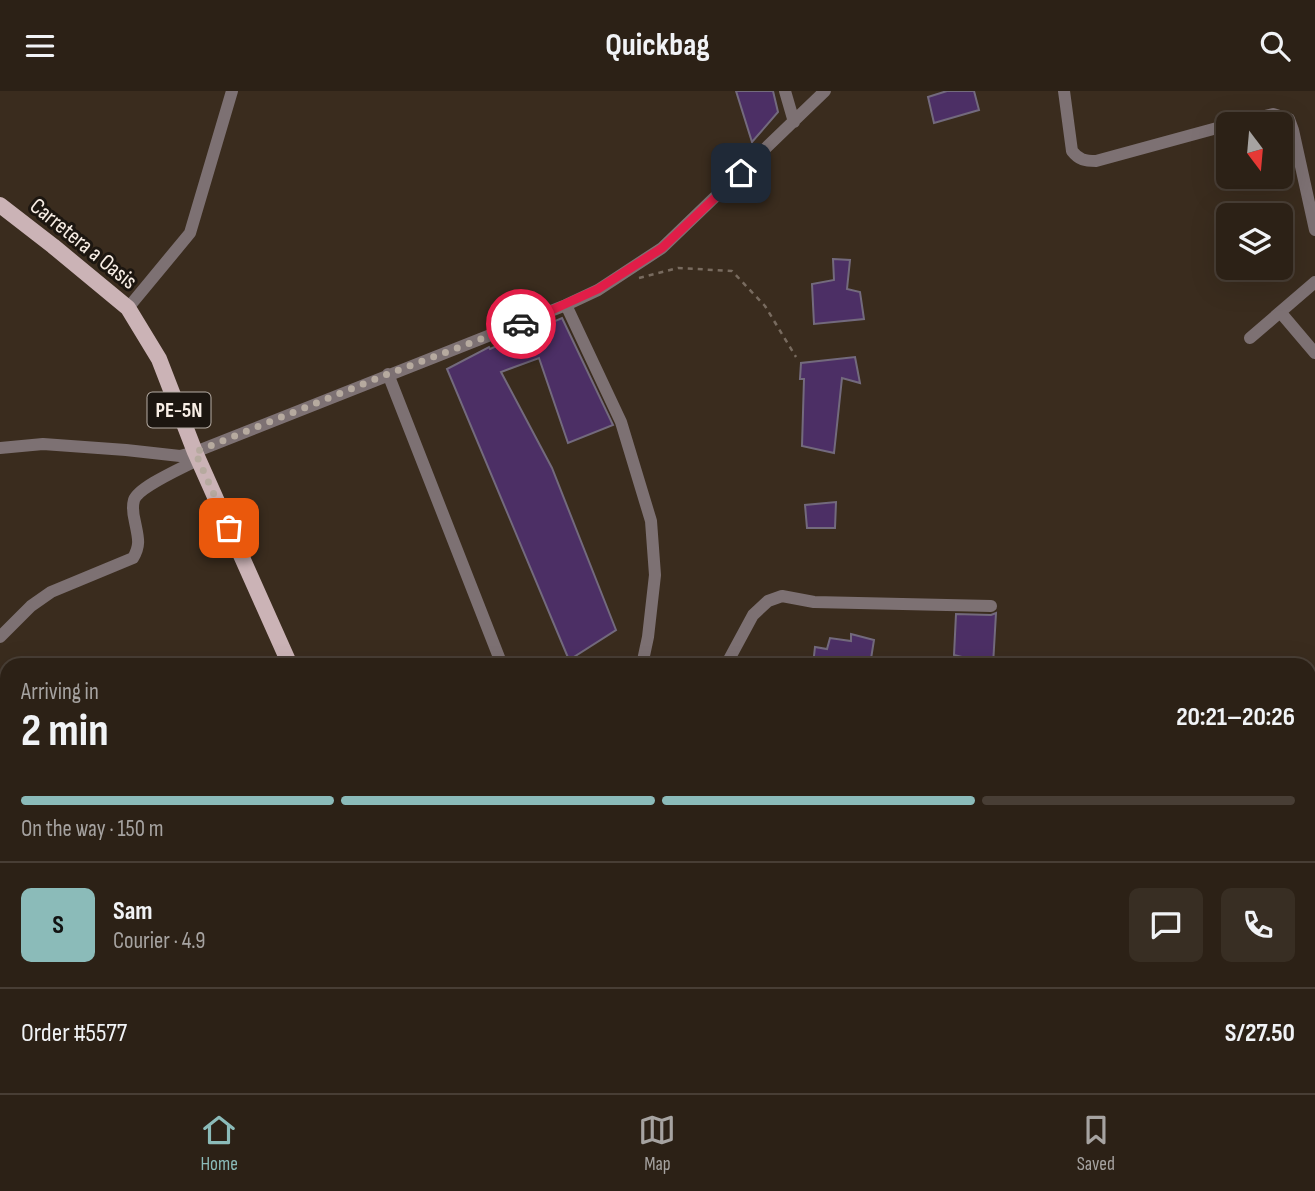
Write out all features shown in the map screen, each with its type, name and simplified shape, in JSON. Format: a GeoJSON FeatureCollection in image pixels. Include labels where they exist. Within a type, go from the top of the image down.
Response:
{"type":"FeatureCollection","features":[{"type":"Feature","properties":{"kind":"main road","name":"Carretera a Oasis"},"geometry":{"type":"LineString","coordinates":[[0,205],[128,308],[159,359],[197,455],[287,658]]}},
{"type":"Feature","properties":{"kind":"street"},"geometry":{"type":"LineString","coordinates":[[128,308],[190,233],[232,91]]}},
{"type":"Feature","properties":{"kind":"street"},"geometry":{"type":"LineString","coordinates":[[786,91],[794,122]]}},
{"type":"Feature","properties":{"kind":"street"},"geometry":{"type":"LineString","coordinates":[[0,637],[31,606],[51,592],[133,558],[138,549],[133,512],[135,497],[147,486],[197,455],[388,374],[566,305],[598,289],[662,248],[825,91]]}},
{"type":"Feature","properties":{"kind":"street"},"geometry":{"type":"LineString","coordinates":[[1064,91],[1072,151],[1085,161],[1216,129]]}},
{"type":"Feature","properties":{"kind":"street"},"geometry":{"type":"LineString","coordinates":[[1293,130],[1315,230]]}},
{"type":"Feature","properties":{"kind":"street"},"geometry":{"type":"LineString","coordinates":[[1250,338],[1315,282]]}},
{"type":"Feature","properties":{"kind":"street"},"geometry":{"type":"LineString","coordinates":[[566,305],[621,422],[651,521],[655,575],[644,658]]}},
{"type":"Feature","properties":{"kind":"street"},"geometry":{"type":"LineString","coordinates":[[1280,313],[1315,353]]}},
{"type":"Feature","properties":{"kind":"street"},"geometry":{"type":"LineString","coordinates":[[388,374],[499,658]]}},
{"type":"Feature","properties":{"kind":"street"},"geometry":{"type":"LineString","coordinates":[[0,448],[43,444],[180,456],[197,455]]}},
{"type":"Feature","properties":{"kind":"street"},"geometry":{"type":"LineString","coordinates":[[730,658],[753,615],[768,601],[782,596],[814,601],[991,606]]}},
{"type":"Feature","properties":{"kind":"path"},"geometry":{"type":"LineString","coordinates":[[638,279],[678,268],[732,271],[765,306],[796,357]]}},
{"type":"Feature","properties":{"kind":"building"},"geometry":{"type":"Polygon","coordinates":[[[736,91],[773,91],[778,112],[752,142],[736,91]]]}},
{"type":"Feature","properties":{"kind":"building"},"geometry":{"type":"Polygon","coordinates":[[[947,91],[974,91],[979,110],[934,123],[928,97],[947,91]]]}},
{"type":"Feature","properties":{"kind":"building"},"geometry":{"type":"Polygon","coordinates":[[[833,259],[850,260],[847,289],[860,292],[864,319],[814,324],[812,284],[834,280],[833,259]]]}},
{"type":"Feature","properties":{"kind":"building"},"geometry":{"type":"Polygon","coordinates":[[[562,318],[613,425],[568,443],[539,358],[501,372],[552,468],[616,630],[572,658],[568,658],[447,369],[489,347],[490,349],[562,318]]]}},
{"type":"Feature","properties":{"kind":"building"},"geometry":{"type":"Polygon","coordinates":[[[855,357],[860,383],[842,378],[834,453],[802,446],[804,379],[800,379],[801,363],[855,357]]]}},
{"type":"Feature","properties":{"kind":"building"},"geometry":{"type":"Polygon","coordinates":[[[836,502],[835,528],[807,528],[805,505],[836,502]]]}},
{"type":"Feature","properties":{"kind":"building"},"geometry":{"type":"Polygon","coordinates":[[[996,613],[993,658],[966,658],[954,655],[956,614],[996,613]]]}},
{"type":"Feature","properties":{"kind":"building"},"geometry":{"type":"Polygon","coordinates":[[[851,634],[874,640],[871,658],[814,658],[815,647],[827,649],[830,638],[851,641],[851,634]]]}},
{"type":"Feature","properties":{"kind":"way so far"},"geometry":{"type":"LineString","coordinates":[[229,528],[195,452],[521,324]]}},
{"type":"Feature","properties":{"kind":"route"},"geometry":{"type":"LineString","coordinates":[[521,324],[598,289],[662,248],[741,173]]}}]}
